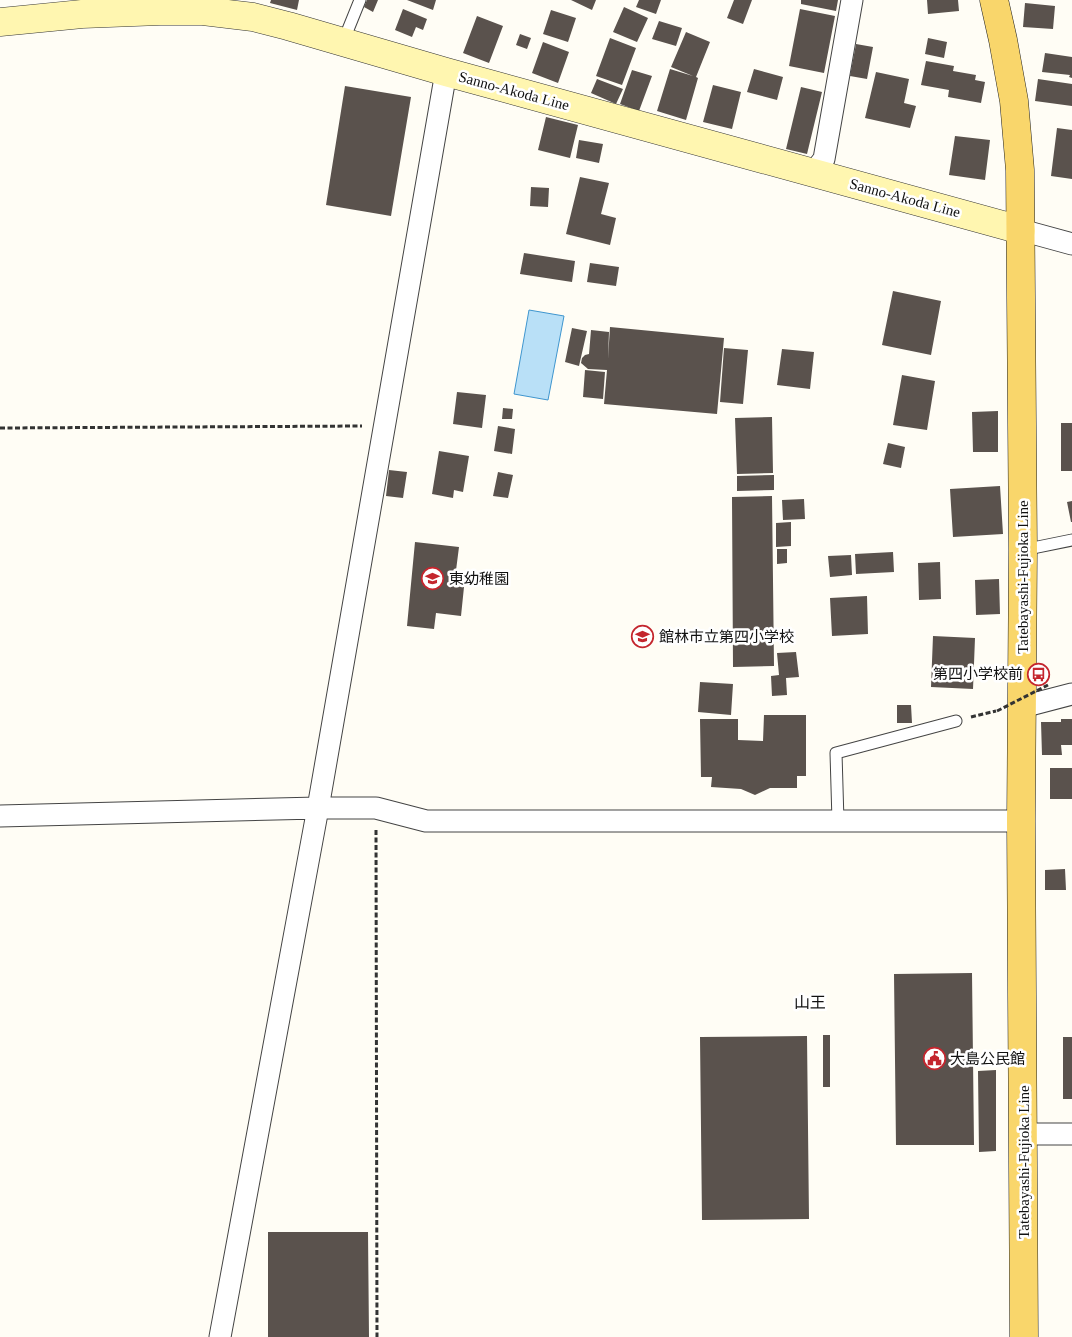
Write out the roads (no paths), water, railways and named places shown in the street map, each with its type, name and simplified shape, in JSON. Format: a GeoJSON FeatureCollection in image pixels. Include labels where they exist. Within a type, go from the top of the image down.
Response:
{"type":"FeatureCollection","features":[{"type":"Feature","properties":{"kind":"main road","name":"Tatebayashi-Fujioka Line"},"geometry":{"type":"LineString","coordinates":[[994,0],[1004,40],[1014,101],[1020,170],[1023,550],[1010,709],[1021,822],[1024,1337]]}},
{"type":"Feature","properties":{"kind":"main road","name":"Sanno-Akoda Line"},"geometry":{"type":"LineString","coordinates":[[0,22],[82,14],[160,11],[203,11],[253,17],[1021,230]]}},
{"type":"Feature","properties":{"kind":"street"},"geometry":{"type":"LineString","coordinates":[[813,172],[824,158],[852,0]]}},
{"type":"Feature","properties":{"kind":"street"},"geometry":{"type":"LineString","coordinates":[[220,1337],[318,808],[446,72]]}},
{"type":"Feature","properties":{"kind":"street"},"geometry":{"type":"LineString","coordinates":[[1021,230],[1072,244]]}},
{"type":"Feature","properties":{"kind":"street"},"geometry":{"type":"LineString","coordinates":[[1010,709],[1072,694]]}},
{"type":"Feature","properties":{"kind":"street"},"geometry":{"type":"LineString","coordinates":[[0,816],[376,808],[426,821],[1021,822]]}},
{"type":"Feature","properties":{"kind":"street"},"geometry":{"type":"LineString","coordinates":[[1024,1134],[1072,1134]]}},
{"type":"Feature","properties":{"kind":"lane"},"geometry":{"type":"LineString","coordinates":[[343,42],[360,0]]}},
{"type":"Feature","properties":{"kind":"lane"},"geometry":{"type":"LineString","coordinates":[[1023,550],[1072,540]]}},
{"type":"Feature","properties":{"kind":"lane"},"geometry":{"type":"LineString","coordinates":[[838,821],[836,753],[956,721]]}},
{"type":"Feature","properties":{"kind":"water"},"geometry":{"type":"Polygon","coordinates":[[[529,310],[564,316],[548,400],[514,394],[529,310]]]}},
{"type":"Feature","properties":{"kind":"place","name":"東幼稚園"},"geometry":{"type":"Point","coordinates":[433,579]}},
{"type":"Feature","properties":{"kind":"place","name":"館林市立第四小学校"},"geometry":{"type":"Point","coordinates":[643,637]}},
{"type":"Feature","properties":{"kind":"place","name":"第四小学校前"},"geometry":{"type":"Point","coordinates":[1039,674]}},
{"type":"Feature","properties":{"kind":"place","name":"大島公民館"},"geometry":{"type":"Point","coordinates":[934,1059]}},
{"type":"Feature","properties":{"kind":"district","name":"山王"},"geometry":{"type":"Point","coordinates":[810,1002]}}]}
